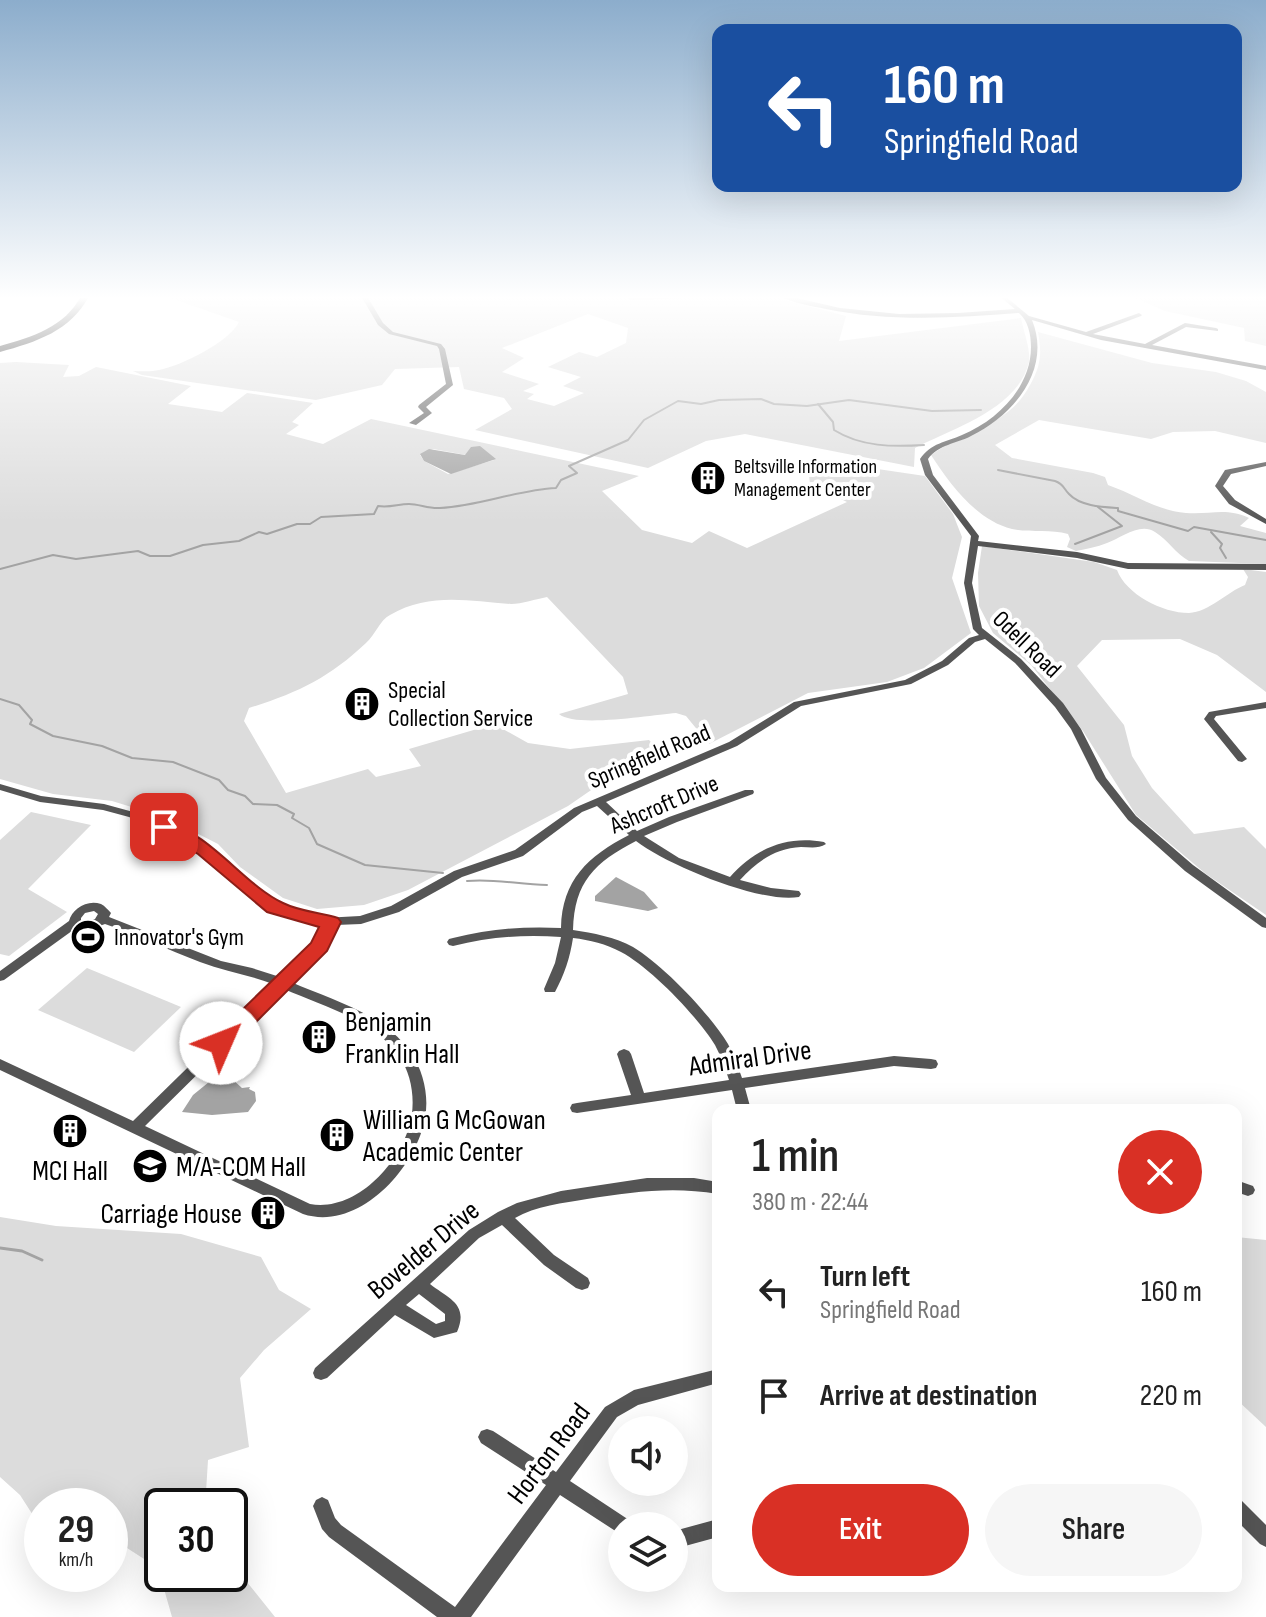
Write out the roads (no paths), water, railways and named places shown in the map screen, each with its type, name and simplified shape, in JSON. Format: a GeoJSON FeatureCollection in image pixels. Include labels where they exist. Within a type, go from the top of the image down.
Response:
{"type":"FeatureCollection","features":[{"type":"Feature","properties":{"kind":"street"},"geometry":{"type":"LineString","coordinates":[[413,423],[428,413],[422,407],[450,385],[447,371]]}},
{"type":"Feature","properties":{"kind":"street"},"geometry":{"type":"LineString","coordinates":[[1030,371],[1013,402],[973,433],[934,448],[924,459],[929,475],[972,528],[974,543],[1077,555],[1128,566],[1266,567]]}},
{"type":"Feature","properties":{"kind":"street"},"geometry":{"type":"LineString","coordinates":[[1266,464],[1228,472],[1219,486],[1232,502],[1266,522]]}},
{"type":"Feature","properties":{"kind":"street","name":"Odell Road"},"geometry":{"type":"LineString","coordinates":[[974,543],[968,583],[976,627],[1018,661],[1059,705],[1076,729],[1101,779],[1132,818],[1189,868],[1266,924]]}},
{"type":"Feature","properties":{"kind":"street"},"geometry":{"type":"LineString","coordinates":[[972,640],[976,627]]}},
{"type":"Feature","properties":{"kind":"street","name":"Springfield Road"},"geometry":{"type":"LineString","coordinates":[[0,787],[40,799],[123,811],[164,827],[205,850],[274,907],[304,918],[354,921],[395,909],[458,874],[519,853],[570,816],[598,801],[733,744],[804,702],[915,679],[945,663],[972,640],[985,636]]}},
{"type":"Feature","properties":{"kind":"street"},"geometry":{"type":"LineString","coordinates":[[1242,759],[1209,719],[1210,716],[1266,705]]}},
{"type":"Feature","properties":{"kind":"street","name":"Ashcroft Drive"},"geometry":{"type":"LineString","coordinates":[[550,989],[559,972],[567,934],[569,903],[580,876],[609,851],[634,837],[749,792]]}},
{"type":"Feature","properties":{"kind":"street"},"geometry":{"type":"LineString","coordinates":[[598,801],[634,837],[672,860],[709,876],[766,892],[795,894]]}},
{"type":"Feature","properties":{"kind":"street"},"geometry":{"type":"LineString","coordinates":[[733,881],[751,860],[766,850],[792,843],[820,844]]}},
{"type":"Feature","properties":{"kind":"street"},"geometry":{"type":"LineString","coordinates":[[304,918],[322,943]]}},
{"type":"Feature","properties":{"kind":"street"},"geometry":{"type":"LineString","coordinates":[[0,977],[75,923],[91,926],[103,919],[212,962],[282,984],[380,1027],[394,1039],[412,1063],[420,1102],[415,1131],[398,1162],[373,1191],[340,1211],[314,1212],[0,1064]]}},
{"type":"Feature","properties":{"kind":"street"},"geometry":{"type":"LineString","coordinates":[[134,1128],[322,943],[354,921]]}},
{"type":"Feature","properties":{"kind":"street"},"geometry":{"type":"LineString","coordinates":[[322,943],[331,922]]}},
{"type":"Feature","properties":{"kind":"street"},"geometry":{"type":"LineString","coordinates":[[453,942],[499,934],[567,934],[616,944],[628,950],[712,1032],[728,1059],[742,1104]]}},
{"type":"Feature","properties":{"kind":"street"},"geometry":{"type":"LineString","coordinates":[[624,1054],[640,1100]]}},
{"type":"Feature","properties":{"kind":"street","name":"Admiral Drive"},"geometry":{"type":"LineString","coordinates":[[577,1108],[894,1061],[931,1064]]}},
{"type":"Feature","properties":{"kind":"street","name":"Bovelder Drive"},"geometry":{"type":"LineString","coordinates":[[321,1373],[474,1234],[517,1209],[561,1197],[647,1184],[712,1187]]}},
{"type":"Feature","properties":{"kind":"street"},"geometry":{"type":"LineString","coordinates":[[503,1216],[549,1260],[582,1283]]}},
{"type":"Feature","properties":{"kind":"street"},"geometry":{"type":"LineString","coordinates":[[394,1306],[434,1331],[451,1327],[453,1311],[418,1284]]}},
{"type":"Feature","properties":{"kind":"street","name":"Horton Road"},"geometry":{"type":"LineString","coordinates":[[456,1617],[611,1412],[623,1403],[712,1378]]}},
{"type":"Feature","properties":{"kind":"street"},"geometry":{"type":"LineString","coordinates":[[487,1437],[608,1517]]}},
{"type":"Feature","properties":{"kind":"street"},"geometry":{"type":"LineString","coordinates":[[322,1506],[328,1523],[335,1531],[456,1617]]}},
{"type":"Feature","properties":{"kind":"street"},"geometry":{"type":"LineString","coordinates":[[1242,1513],[1266,1538]]}},
{"type":"Feature","properties":{"kind":"street"},"geometry":{"type":"LineString","coordinates":[[688,1536],[712,1530]]}},
{"type":"Feature","properties":{"kind":"waterway"},"geometry":{"type":"LineString","coordinates":[[0,569],[53,555],[76,559],[138,551],[150,556],[170,556],[203,545],[239,541],[259,532],[267,534],[297,524],[310,524],[321,517],[374,514],[378,506],[409,504],[455,507],[556,488],[561,480],[577,473],[569,466],[628,440],[644,420],[678,401],[701,404],[719,400],[761,399],[774,404],[818,404]]}},
{"type":"Feature","properties":{"kind":"waterway"},"geometry":{"type":"LineString","coordinates":[[818,404],[849,400],[932,411],[981,410]]}},
{"type":"Feature","properties":{"kind":"waterway"},"geometry":{"type":"LineString","coordinates":[[818,404],[833,422],[834,430],[844,436],[889,446],[924,445]]}},
{"type":"Feature","properties":{"kind":"waterway"},"geometry":{"type":"LineString","coordinates":[[998,470],[1055,481],[1074,498],[1085,503],[1118,508],[1118,511],[1188,531],[1194,527],[1266,540]]}},
{"type":"Feature","properties":{"kind":"waterway"},"geometry":{"type":"LineString","coordinates":[[1075,544],[1122,526],[1098,507]]}},
{"type":"Feature","properties":{"kind":"waterway"},"geometry":{"type":"LineString","coordinates":[[1211,532],[1222,544],[1220,548],[1226,558]]}},
{"type":"Feature","properties":{"kind":"waterway"},"geometry":{"type":"LineString","coordinates":[[0,699],[19,705],[32,720],[30,724],[53,736],[102,746],[132,758],[173,762],[219,780],[228,790],[245,796],[253,804],[277,805],[294,814],[292,818],[309,828],[317,844],[365,865],[443,873]]}},
{"type":"Feature","properties":{"kind":"waterway"},"geometry":{"type":"LineString","coordinates":[[467,881],[547,885]]}},
{"type":"Feature","properties":{"kind":"waterway"},"geometry":{"type":"LineString","coordinates":[[0,1248],[22,1251],[42,1260]]}},
{"type":"Feature","properties":{"kind":"place","name":"Beltsville Information Management Center"},"geometry":{"type":"Point","coordinates":[708,478]}},
{"type":"Feature","properties":{"kind":"place","name":"Special Collection Service"},"geometry":{"type":"Point","coordinates":[362,704]}},
{"type":"Feature","properties":{"kind":"place","name":"Innovator's Gym"},"geometry":{"type":"Point","coordinates":[88,937]}},
{"type":"Feature","properties":{"kind":"place","name":"Benjamin Franklin Hall"},"geometry":{"type":"Point","coordinates":[319,1037]}},
{"type":"Feature","properties":{"kind":"place","name":"MCI Hall"},"geometry":{"type":"Point","coordinates":[70,1131]}},
{"type":"Feature","properties":{"kind":"place","name":"William G McGowan Academic Center"},"geometry":{"type":"Point","coordinates":[337,1135]}},
{"type":"Feature","properties":{"kind":"place","name":"M/A-COM Hall"},"geometry":{"type":"Point","coordinates":[150,1166]}},
{"type":"Feature","properties":{"kind":"place","name":"Carriage House"},"geometry":{"type":"Point","coordinates":[268,1213]}}]}
